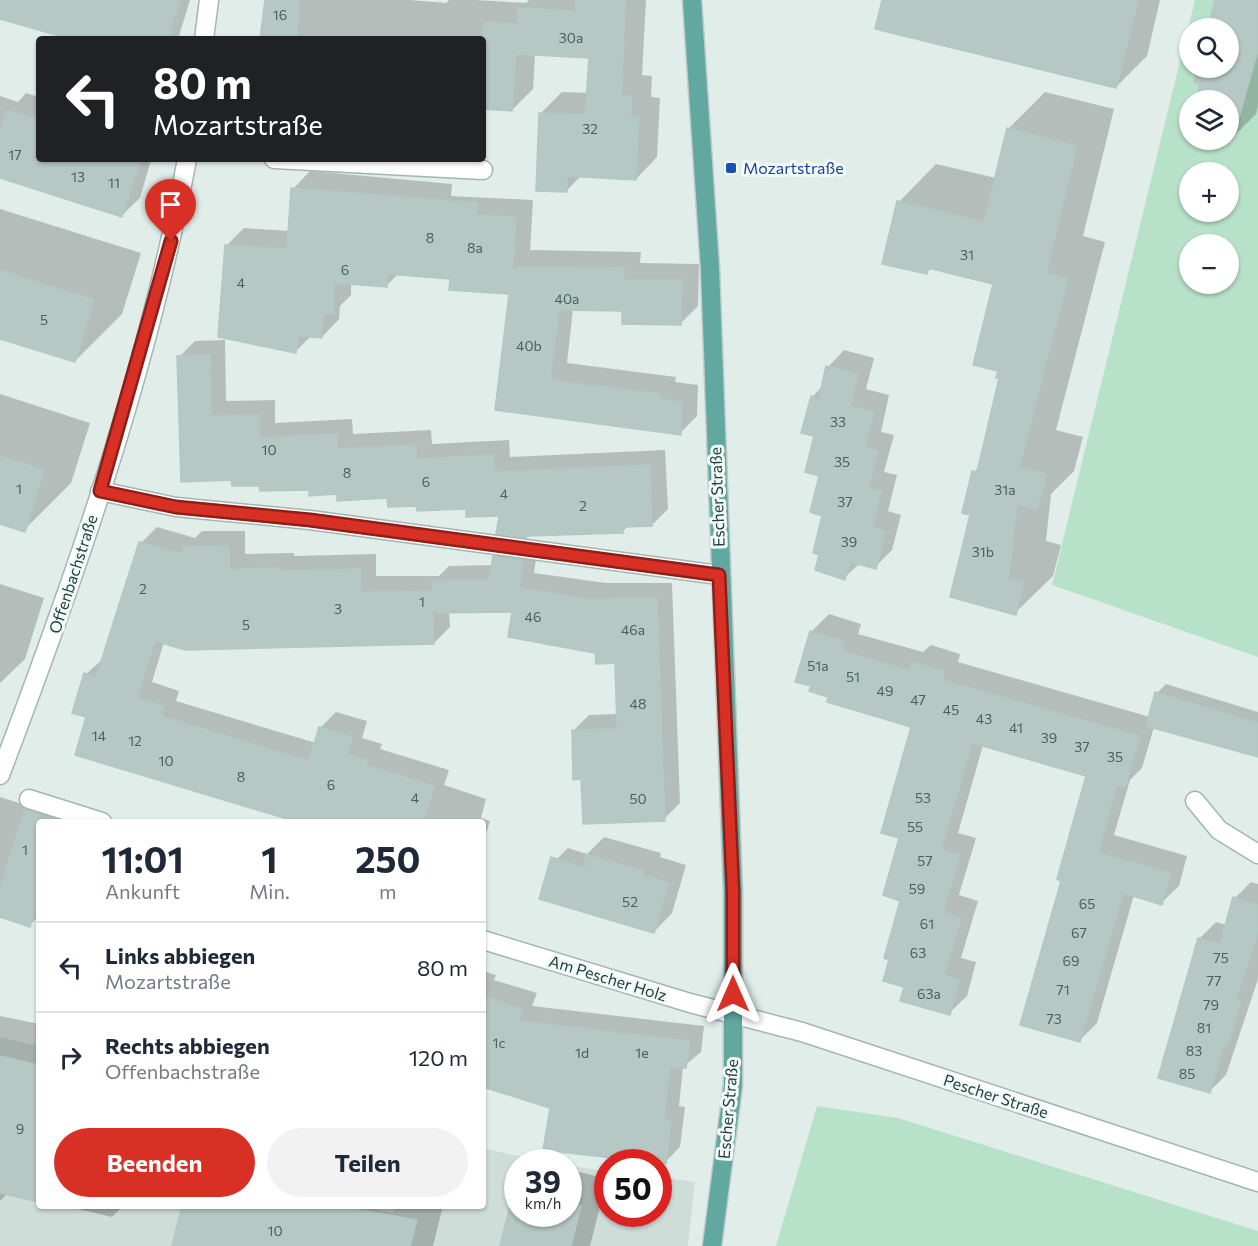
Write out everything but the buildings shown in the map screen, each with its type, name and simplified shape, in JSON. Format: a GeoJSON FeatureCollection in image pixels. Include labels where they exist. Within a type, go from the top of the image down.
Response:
{"type":"FeatureCollection","features":[{"type":"Feature","properties":{"kind":"main road","name":"Escher Straße"},"geometry":{"type":"LineString","coordinates":[[692,0],[710,268],[719,575],[733,892],[733,1085],[712,1246]]}},
{"type":"Feature","properties":{"kind":"street"},"geometry":{"type":"LineString","coordinates":[[204,36],[209,0]]}},
{"type":"Feature","properties":{"kind":"street","name":"Offenbachstraße"},"geometry":{"type":"LineString","coordinates":[[0,775],[69,594],[168,258],[186,162]]}},
{"type":"Feature","properties":{"kind":"street"},"geometry":{"type":"LineString","coordinates":[[331,162],[483,170]]}},
{"type":"Feature","properties":{"kind":"street"},"geometry":{"type":"LineString","coordinates":[[100,491],[176,507],[310,520],[719,575]]}},
{"type":"Feature","properties":{"kind":"street"},"geometry":{"type":"LineString","coordinates":[[29,799],[92,819]]}},
{"type":"Feature","properties":{"kind":"street"},"geometry":{"type":"LineString","coordinates":[[1195,801],[1219,830],[1258,854]]}},
{"type":"Feature","properties":{"kind":"street","name":"Am Pescher Holz"},"geometry":{"type":"LineString","coordinates":[[486,941],[733,1015]]}},
{"type":"Feature","properties":{"kind":"street","name":"Pescher Straße"},"geometry":{"type":"LineString","coordinates":[[733,1015],[802,1032],[1258,1182]]}},
{"type":"Feature","properties":{"kind":"shaded area"},"geometry":{"type":"Polygon","coordinates":[[[0,1037],[36,1045],[36,1209],[375,1209],[393,1213],[394,1209],[486,1209],[486,1149],[504,1153],[504,1227],[582,1227],[582,1168],[594,1169],[594,1227],[672,1227],[672,1179],[695,1182],[688,1246],[0,1246],[0,1037]]]}},
{"type":"Feature","properties":{"kind":"green space"},"geometry":{"type":"Polygon","coordinates":[[[1195,0],[1258,0],[1258,657],[1052,585],[1179,65],[1179,78],[1239,78],[1239,18],[1191,18],[1195,0]]]}},
{"type":"Feature","properties":{"kind":"green space"},"geometry":{"type":"Polygon","coordinates":[[[817,1106],[898,1118],[1258,1231],[1258,1246],[776,1246],[817,1106]]]}},
{"type":"Feature","properties":{"kind":"place","name":"Mozartstraße"},"geometry":{"type":"Point","coordinates":[731,168]}},
{"type":"Feature","properties":{"kind":"route"},"geometry":{"type":"LineString","coordinates":[[171,241],[100,491],[176,507],[310,520],[719,575],[733,892],[733,994]]}}]}
